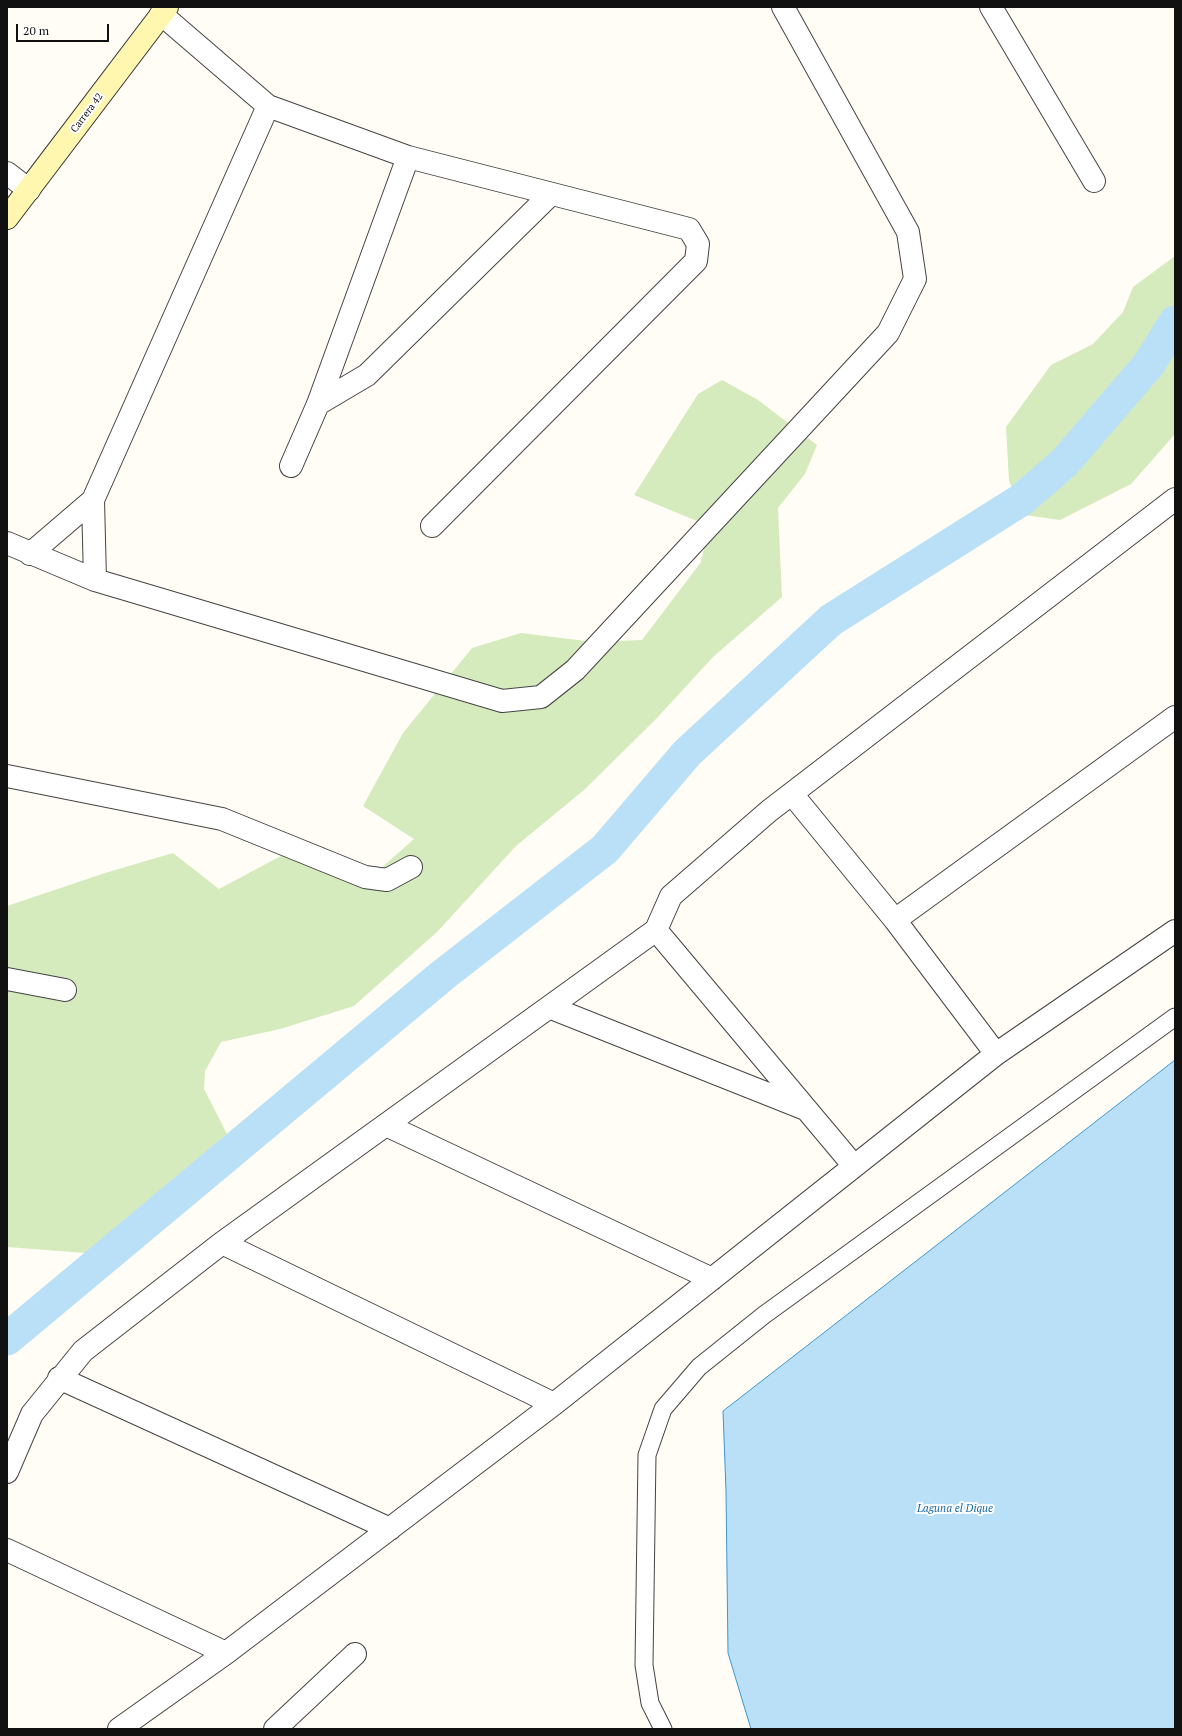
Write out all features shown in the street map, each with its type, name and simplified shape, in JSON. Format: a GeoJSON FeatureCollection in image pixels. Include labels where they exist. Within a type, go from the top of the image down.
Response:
{"type":"FeatureCollection","features":[{"type":"Feature","properties":{"kind":"street"},"geometry":{"type":"LineString","coordinates":[[7,543],[30,554],[95,580],[502,701],[541,697],[575,670],[888,333],[915,279],[908,232],[783,7]]}},
{"type":"Feature","properties":{"kind":"street"},"geometry":{"type":"LineString","coordinates":[[991,7],[1094,181]]}},
{"type":"Feature","properties":{"kind":"street"},"geometry":{"type":"LineString","coordinates":[[164,11],[268,106],[408,157],[689,230],[698,244],[696,261],[432,526]]}},
{"type":"Feature","properties":{"kind":"street","name":"Carrera 42"},"geometry":{"type":"LineString","coordinates":[[7,218],[164,11]]}},
{"type":"Feature","properties":{"kind":"street"},"geometry":{"type":"LineString","coordinates":[[95,580],[93,500],[268,106]]}},
{"type":"Feature","properties":{"kind":"street"},"geometry":{"type":"LineString","coordinates":[[291,466],[318,404],[408,157]]}},
{"type":"Feature","properties":{"kind":"street"},"geometry":{"type":"LineString","coordinates":[[7,173],[29,190]]}},
{"type":"Feature","properties":{"kind":"street"},"geometry":{"type":"LineString","coordinates":[[318,404],[367,375],[550,194]]}},
{"type":"Feature","properties":{"kind":"street"},"geometry":{"type":"LineString","coordinates":[[7,1472],[32,1414],[59,1378],[83,1350],[222,1243],[656,930],[671,896],[769,811],[1175,499]]}},
{"type":"Feature","properties":{"kind":"street"},"geometry":{"type":"LineString","coordinates":[[30,554],[93,500]]}},
{"type":"Feature","properties":{"kind":"street"},"geometry":{"type":"LineString","coordinates":[[895,920],[1175,717]]}},
{"type":"Feature","properties":{"kind":"street"},"geometry":{"type":"LineString","coordinates":[[7,776],[222,819],[365,876],[387,880],[411,868]]}},
{"type":"Feature","properties":{"kind":"street"},"geometry":{"type":"LineString","coordinates":[[792,794],[895,920],[996,1054]]}},
{"type":"Feature","properties":{"kind":"street"},"geometry":{"type":"LineString","coordinates":[[656,930],[854,1166]]}},
{"type":"Feature","properties":{"kind":"street"},"geometry":{"type":"LineString","coordinates":[[119,1729],[226,1653],[554,1404],[996,1054],[1175,931]]}},
{"type":"Feature","properties":{"kind":"street"},"geometry":{"type":"LineString","coordinates":[[7,979],[66,990]]}},
{"type":"Feature","properties":{"kind":"street"},"geometry":{"type":"LineString","coordinates":[[549,1007],[806,1109]]}},
{"type":"Feature","properties":{"kind":"street"},"geometry":{"type":"LineString","coordinates":[[386,1125],[712,1279]]}},
{"type":"Feature","properties":{"kind":"street"},"geometry":{"type":"LineString","coordinates":[[222,1243],[554,1404]]}},
{"type":"Feature","properties":{"kind":"street"},"geometry":{"type":"LineString","coordinates":[[59,1378],[390,1529]]}},
{"type":"Feature","properties":{"kind":"street"},"geometry":{"type":"LineString","coordinates":[[7,1550],[226,1653]]}},
{"type":"Feature","properties":{"kind":"street"},"geometry":{"type":"LineString","coordinates":[[275,1729],[355,1654]]}},
{"type":"Feature","properties":{"kind":"lane"},"geometry":{"type":"LineString","coordinates":[[664,1729],[650,1703],[644,1666],[647,1455],[663,1409],[699,1367],[764,1316],[1175,1017]]}},
{"type":"Feature","properties":{"kind":"green space"},"geometry":{"type":"Polygon","coordinates":[[[1175,256],[1175,434],[1131,484],[1060,520],[1024,515],[1009,481],[1006,427],[1051,365],[1093,344],[1123,312],[1133,287],[1175,256]]]}},
{"type":"Feature","properties":{"kind":"green space"},"geometry":{"type":"Polygon","coordinates":[[[722,380],[758,400],[817,445],[805,474],[778,508],[782,597],[713,657],[656,719],[584,790],[516,846],[437,932],[354,1006],[280,1029],[221,1042],[205,1071],[204,1089],[227,1134],[85,1253],[7,1247],[7,906],[105,873],[173,853],[219,889],[309,841],[363,884],[414,839],[363,806],[403,733],[472,648],[521,633],[594,642],[642,640],[701,562],[709,526],[634,495],[698,394],[722,380]]]}},
{"type":"Feature","properties":{"kind":"water","name":"Laguna el Dique"},"geometry":{"type":"Polygon","coordinates":[[[1175,1060],[1175,1729],[751,1729],[728,1653],[726,1491],[723,1411],[1175,1060]]]}},
{"type":"Feature","properties":{"kind":"waterway"},"geometry":{"type":"LineString","coordinates":[[7,1339],[443,975],[605,849],[687,753],[831,620],[1021,500],[1064,463],[1149,364],[1175,322]]}}]}
